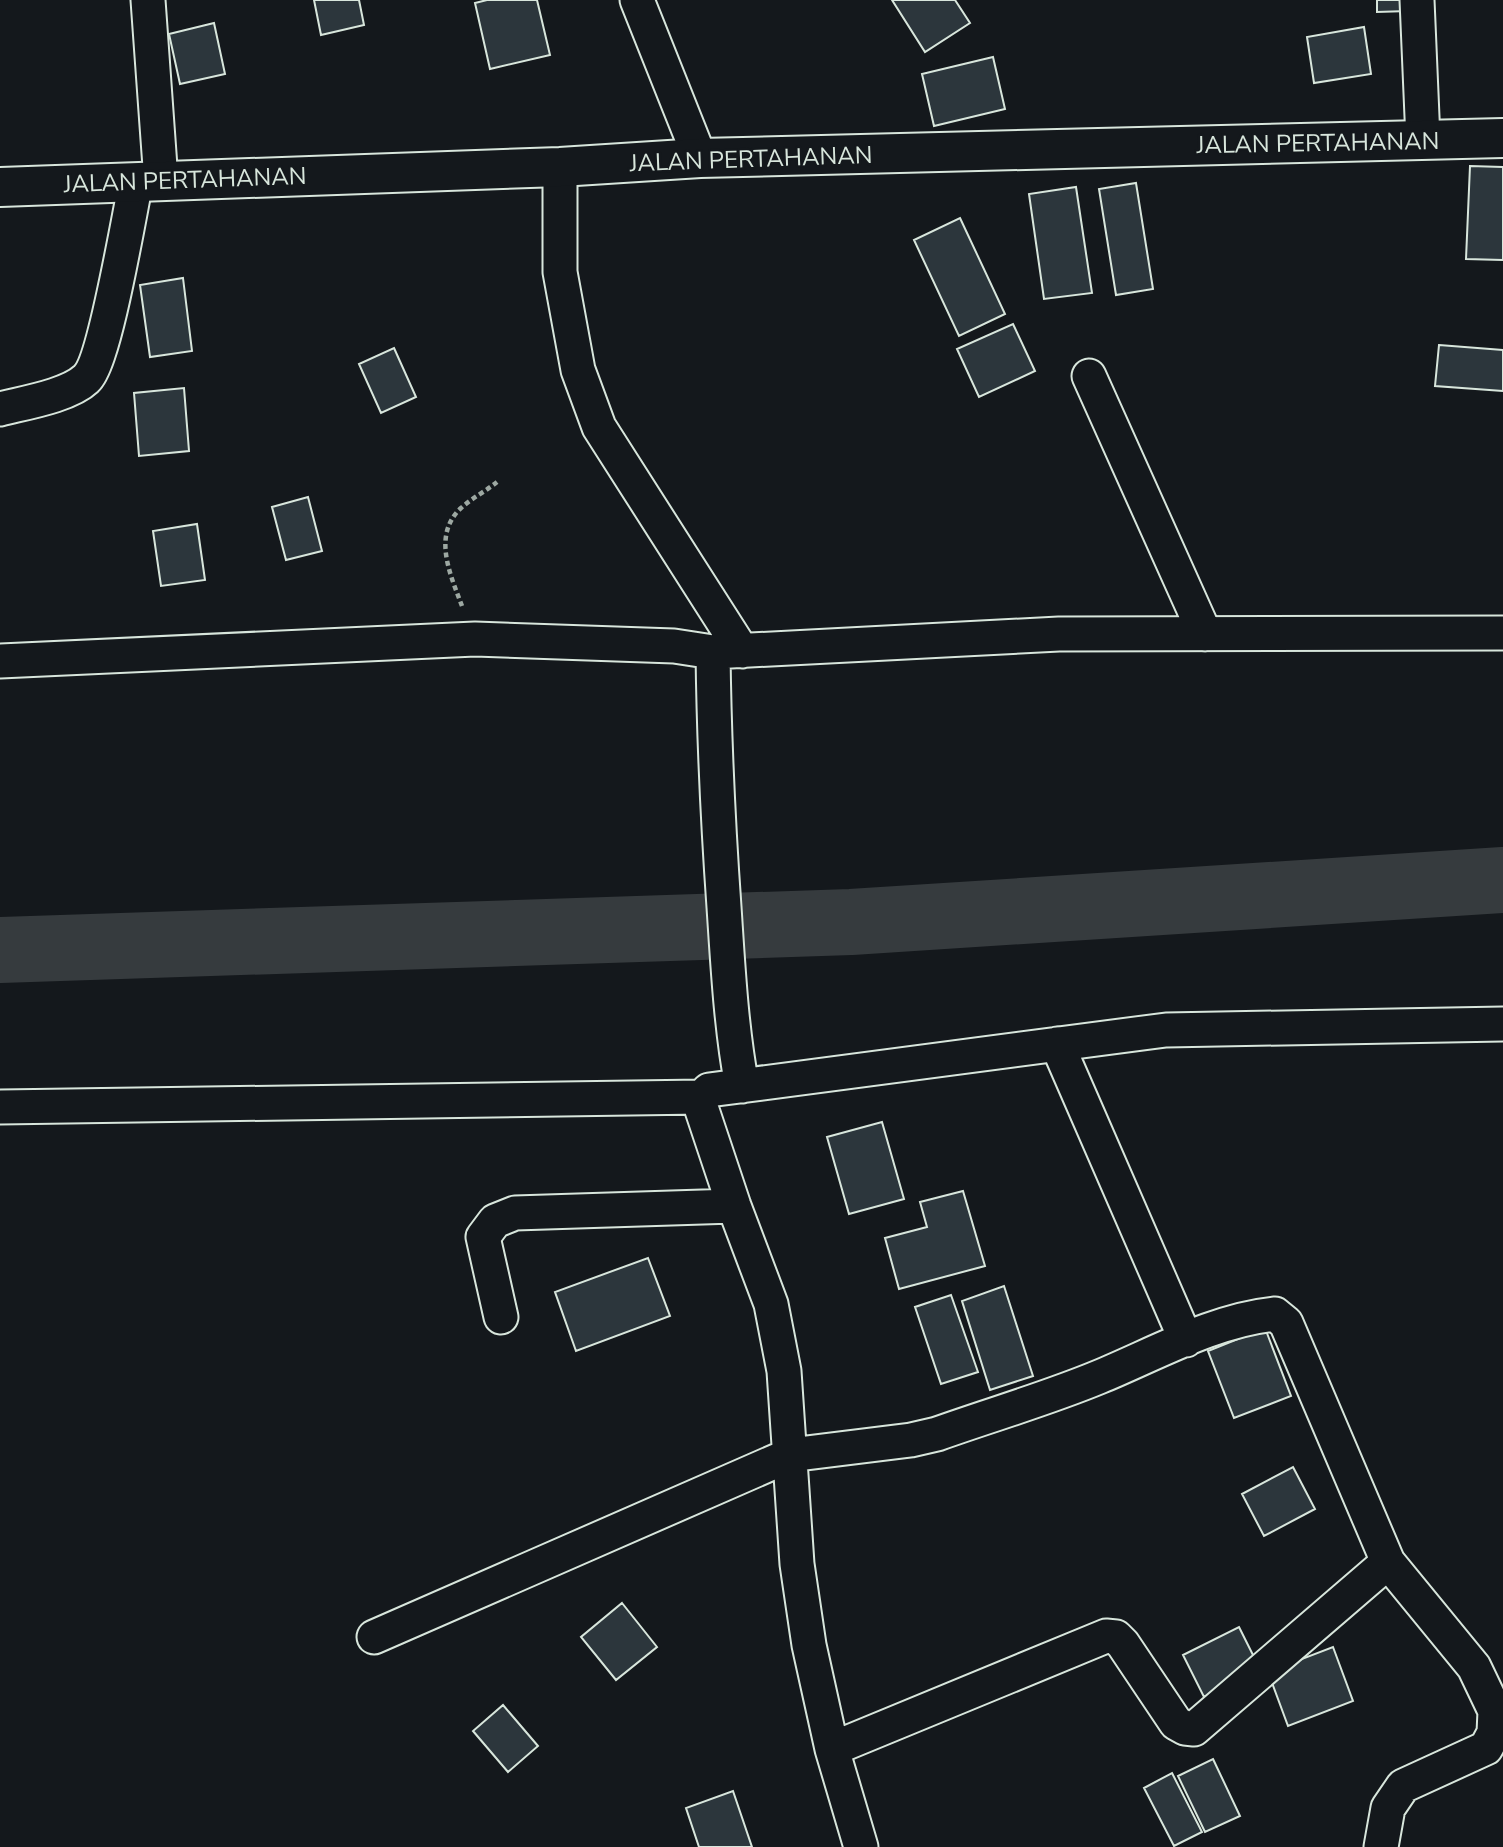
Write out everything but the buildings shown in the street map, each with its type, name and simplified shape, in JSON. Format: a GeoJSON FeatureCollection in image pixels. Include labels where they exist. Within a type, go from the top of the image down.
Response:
{"type":"FeatureCollection","features":[{"type":"Feature","properties":{"kind":"highway","name":"JALAN PERTAHANAN"},"geometry":{"type":"LineString","coordinates":[[0,187],[560,167],[700,158],[1503,138]]}},
{"type":"Feature","properties":{"kind":"street"},"geometry":{"type":"LineString","coordinates":[[0,409],[67,390],[87,379],[96,362],[149,182],[148,0]]}},
{"type":"Feature","properties":{"kind":"street"},"geometry":{"type":"LineString","coordinates":[[637,0],[700,158]]}},
{"type":"Feature","properties":{"kind":"street"},"geometry":{"type":"LineString","coordinates":[[1417,0],[1423,140]]}},
{"type":"Feature","properties":{"kind":"street"},"geometry":{"type":"LineString","coordinates":[[560,167],[560,272],[578,370],[600,427],[728,651],[714,741],[733,1040],[742,1086]]}},
{"type":"Feature","properties":{"kind":"street"},"geometry":{"type":"LineString","coordinates":[[1089,376],[1205,634]]}},
{"type":"Feature","properties":{"kind":"street"},"geometry":{"type":"LineString","coordinates":[[0,662],[475,639],[674,646],[728,651],[1059,634],[1503,633]]}},
{"type":"Feature","properties":{"kind":"street"},"geometry":{"type":"LineString","coordinates":[[861,1847],[832,1749],[809,1645],[797,1564],[784,1371],[771,1304],[701,1107],[702,1097],[709,1090],[1166,1030],[1503,1024]]}},
{"type":"Feature","properties":{"kind":"street"},"geometry":{"type":"LineString","coordinates":[[1057,1044],[1186,1340]]}},
{"type":"Feature","properties":{"kind":"street"},"geometry":{"type":"LineString","coordinates":[[0,1107],[702,1097]]}},
{"type":"Feature","properties":{"kind":"street"},"geometry":{"type":"LineString","coordinates":[[501,1317],[483,1237],[495,1221],[515,1213],[734,1206]]}},
{"type":"Feature","properties":{"kind":"street"},"geometry":{"type":"LineString","coordinates":[[374,1637],[790,1455],[911,1440],[937,1434],[1096,1379],[1186,1340],[1249,1317],[1275,1314],[1286,1323],[1388,1562],[1474,1667],[1495,1711],[1494,1733],[1486,1748],[1403,1786],[1388,1808],[1381,1847]]}},
{"type":"Feature","properties":{"kind":"street"},"geometry":{"type":"LineString","coordinates":[[832,1749],[1106,1636],[1116,1637],[1123,1644],[1176,1723],[1194,1729],[1388,1562]]}},
{"type":"Feature","properties":{"kind":"path"},"geometry":{"type":"LineString","coordinates":[[475,639],[448,570],[444,542],[449,523],[460,509],[497,482]]}},
{"type":"Feature","properties":{"kind":"waterway"},"geometry":{"type":"LineString","coordinates":[[0,950],[851,922],[1503,880]]}}]}
